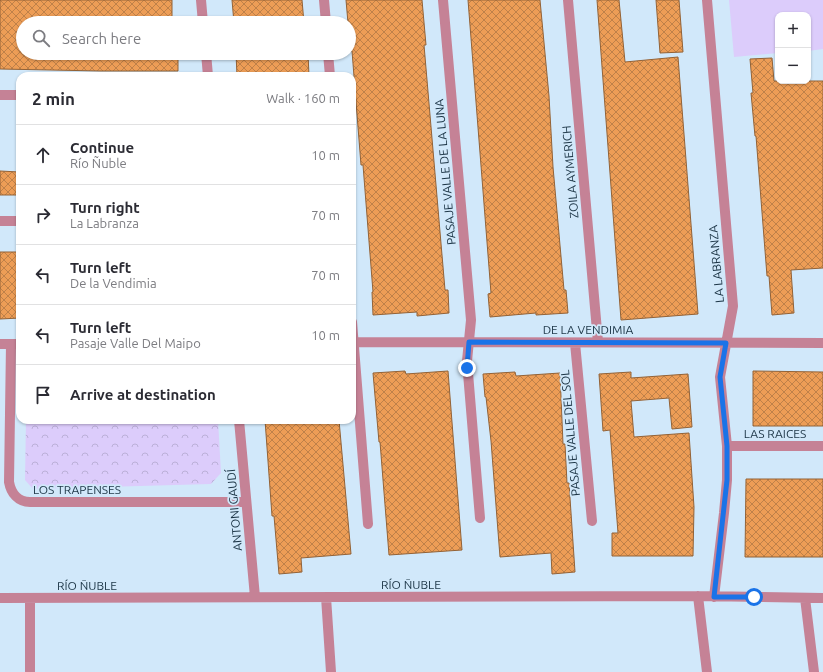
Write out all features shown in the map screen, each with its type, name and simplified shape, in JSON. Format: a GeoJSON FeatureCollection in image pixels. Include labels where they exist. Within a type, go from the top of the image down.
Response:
{"type":"FeatureCollection","features":[{"type":"Feature","properties":{"kind":"street"},"geometry":{"type":"LineString","coordinates":[[201,0],[202,16]]}},
{"type":"Feature","properties":{"kind":"street"},"geometry":{"type":"LineString","coordinates":[[324,0],[325,16]]}},
{"type":"Feature","properties":{"kind":"street","name":"PASAJE VALLE DE LA LUNA"},"geometry":{"type":"LineString","coordinates":[[443,0],[471,320],[467,368],[480,518]]}},
{"type":"Feature","properties":{"kind":"street","name":"ZOILA AYMERICH"},"geometry":{"type":"LineString","coordinates":[[568,0],[598,342]]}},
{"type":"Feature","properties":{"kind":"street","name":"LA LABRANZA"},"geometry":{"type":"LineString","coordinates":[[707,0],[733,306],[720,377],[727,446],[727,480],[714,597]]}},
{"type":"Feature","properties":{"kind":"street"},"geometry":{"type":"LineString","coordinates":[[207,60],[208,72]]}},
{"type":"Feature","properties":{"kind":"street"},"geometry":{"type":"LineString","coordinates":[[329,60],[330,72]]}},
{"type":"Feature","properties":{"kind":"street"},"geometry":{"type":"LineString","coordinates":[[0,95],[16,95]]}},
{"type":"Feature","properties":{"kind":"street"},"geometry":{"type":"LineString","coordinates":[[0,221],[16,221]]}},
{"type":"Feature","properties":{"kind":"street","name":"DE LA VENDIMIA"},"geometry":{"type":"LineString","coordinates":[[356,342],[823,344]]}},
{"type":"Feature","properties":{"kind":"street","name":"PASAJE VALLE DEL SOL"},"geometry":{"type":"LineString","coordinates":[[575,342],[592,521]]}},
{"type":"Feature","properties":{"kind":"street"},"geometry":{"type":"LineString","coordinates":[[0,344],[15,344]]}},
{"type":"Feature","properties":{"kind":"street","name":"LOS TRAPENSES"},"geometry":{"type":"LineString","coordinates":[[15,344],[9,482],[12,492],[20,500],[30,502],[246,502]]}},
{"type":"Feature","properties":{"kind":"street"},"geometry":{"type":"LineString","coordinates":[[356,378],[368,524]]}},
{"type":"Feature","properties":{"kind":"street","name":"ANTONI GAUDÍ"},"geometry":{"type":"LineString","coordinates":[[239,424],[255,597]]}},
{"type":"Feature","properties":{"kind":"street","name":"LAS RAICES"},"geometry":{"type":"LineString","coordinates":[[727,446],[823,446]]}},
{"type":"Feature","properties":{"kind":"street"},"geometry":{"type":"LineString","coordinates":[[698,596],[707,672]]}},
{"type":"Feature","properties":{"kind":"street","name":"RÍO ÑUBLE"},"geometry":{"type":"LineString","coordinates":[[0,598],[698,596],[823,598]]}},
{"type":"Feature","properties":{"kind":"street"},"geometry":{"type":"LineString","coordinates":[[326,597],[331,672]]}},
{"type":"Feature","properties":{"kind":"street"},"geometry":{"type":"LineString","coordinates":[[30,598],[30,672]]}},
{"type":"Feature","properties":{"kind":"street"},"geometry":{"type":"LineString","coordinates":[[805,598],[814,672]]}},
{"type":"Feature","properties":{"kind":"green space"},"geometry":{"type":"Polygon","coordinates":[[[729,0],[823,0],[823,49],[811,51],[811,12],[775,12],[775,53],[734,57],[729,0]]]}},
{"type":"Feature","properties":{"kind":"green space"},"geometry":{"type":"Polygon","coordinates":[[[26,424],[218,424],[221,473],[211,484],[33,489],[25,480],[26,424]]]}},
{"type":"Feature","properties":{"kind":"building"},"geometry":{"type":"Polygon","coordinates":[[[0,0],[172,0],[172,16],[16,16],[16,60],[178,60],[178,71],[0,69],[0,0]]]}},
{"type":"Feature","properties":{"kind":"building"},"geometry":{"type":"Polygon","coordinates":[[[232,0],[302,0],[303,16],[233,16],[232,0]]]}},
{"type":"Feature","properties":{"kind":"building"},"geometry":{"type":"Polygon","coordinates":[[[346,0],[422,0],[426,45],[424,45],[445,290],[448,290],[449,313],[417,316],[417,312],[373,315],[373,292],[363,165],[361,165],[356,102],[356,72],[354,72],[353,60],[356,60],[356,16],[347,16],[346,0]]]}},
{"type":"Feature","properties":{"kind":"building"},"geometry":{"type":"Polygon","coordinates":[[[468,0],[540,0],[564,290],[566,290],[568,313],[536,315],[536,313],[490,317],[488,294],[491,293],[468,0]]]}},
{"type":"Feature","properties":{"kind":"building"},"geometry":{"type":"Polygon","coordinates":[[[597,0],[619,0],[625,62],[678,57],[698,314],[621,320],[597,0]]]}},
{"type":"Feature","properties":{"kind":"building"},"geometry":{"type":"Polygon","coordinates":[[[656,0],[679,0],[683,52],[660,53],[656,0]]]}},
{"type":"Feature","properties":{"kind":"building"},"geometry":{"type":"Polygon","coordinates":[[[772,58],[775,84],[811,84],[811,81],[823,81],[823,268],[791,270],[794,313],[772,315],[769,276],[767,276],[756,136],[751,93],[753,93],[750,59],[772,58]]]}},
{"type":"Feature","properties":{"kind":"building"},"geometry":{"type":"Polygon","coordinates":[[[236,60],[308,60],[309,72],[237,72],[236,60]]]}},
{"type":"Feature","properties":{"kind":"building"},"geometry":{"type":"Polygon","coordinates":[[[0,171],[16,172],[16,195],[0,195],[0,171]]]}},
{"type":"Feature","properties":{"kind":"building"},"geometry":{"type":"Polygon","coordinates":[[[0,252],[16,252],[16,318],[0,319],[0,252]]]}},
{"type":"Feature","properties":{"kind":"building"},"geometry":{"type":"Polygon","coordinates":[[[405,371],[406,374],[448,371],[462,550],[389,555],[373,373],[405,371]]]}},
{"type":"Feature","properties":{"kind":"building"},"geometry":{"type":"Polygon","coordinates":[[[753,371],[823,372],[823,426],[753,426],[753,371]]]}},
{"type":"Feature","properties":{"kind":"building"},"geometry":{"type":"Polygon","coordinates":[[[515,372],[516,376],[560,373],[563,444],[565,444],[567,483],[569,483],[575,572],[552,574],[551,553],[500,557],[491,441],[483,374],[515,372]]]}},
{"type":"Feature","properties":{"kind":"building"},"geometry":{"type":"Polygon","coordinates":[[[631,372],[631,378],[688,374],[692,427],[672,429],[669,398],[631,401],[634,437],[689,433],[694,507],[693,556],[612,556],[612,533],[618,533],[610,430],[603,431],[599,374],[631,372]]]}},
{"type":"Feature","properties":{"kind":"building"},"geometry":{"type":"Polygon","coordinates":[[[265,424],[339,424],[351,554],[301,558],[302,572],[279,574],[274,516],[272,516],[265,424]]]}},
{"type":"Feature","properties":{"kind":"building"},"geometry":{"type":"Polygon","coordinates":[[[746,479],[823,479],[823,557],[745,557],[746,479]]]}},
{"type":"Feature","properties":{"kind":"route"},"geometry":{"type":"LineString","coordinates":[[467,368],[469,342],[726,343],[720,377],[727,446],[727,480],[714,597],[754,597]]}}]}
